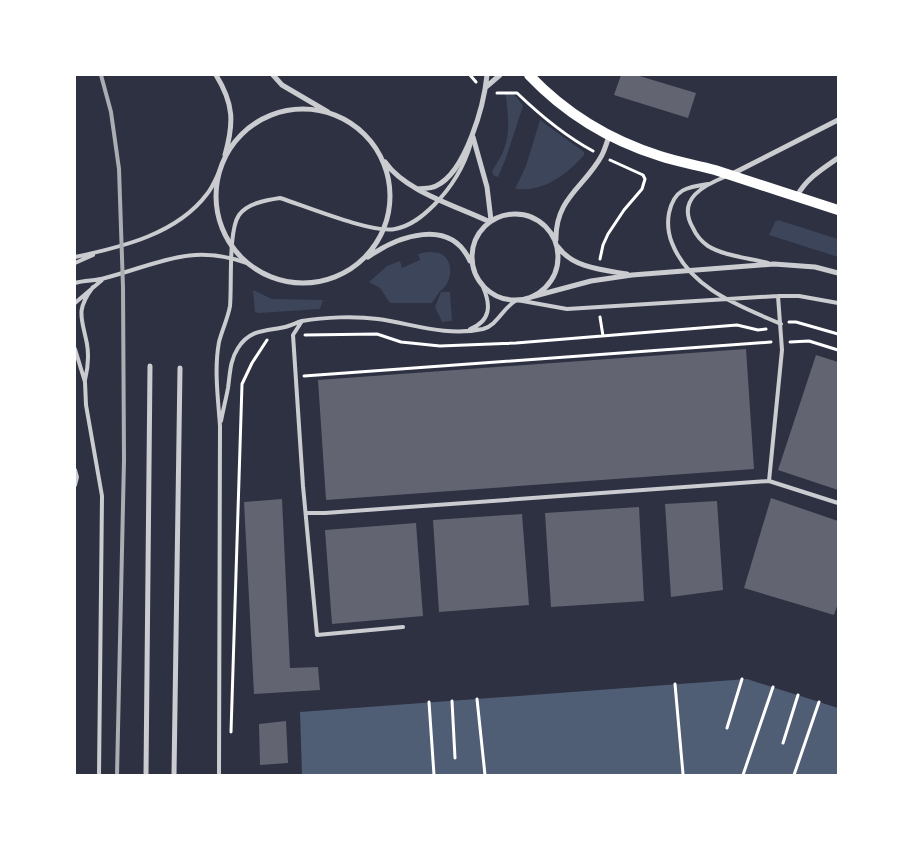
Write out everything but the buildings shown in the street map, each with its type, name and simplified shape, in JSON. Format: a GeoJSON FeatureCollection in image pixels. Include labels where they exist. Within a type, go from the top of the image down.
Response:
{"type":"FeatureCollection","features":[{"type":"Feature","properties":{"kind":"main road"},"geometry":{"type":"LineString","coordinates":[[529,75],[564,108],[609,136],[660,156],[838,210]]}},
{"type":"Feature","properties":{"kind":"street"},"geometry":{"type":"LineString","coordinates":[[216,75],[226,91],[231,108],[232,124],[216,190],[217,210],[222,229],[232,247],[247,264],[266,276],[288,282],[311,283],[333,278],[353,268],[380,249],[397,240],[426,234],[447,237],[457,243],[464,250],[483,287],[492,294],[502,298],[517,300],[591,281],[632,275],[774,264],[815,267],[838,273]]}},
{"type":"Feature","properties":{"kind":"street"},"geometry":{"type":"LineString","coordinates":[[273,75],[282,85],[331,114],[346,120],[360,130],[372,142],[396,176],[410,186],[490,221]]}},
{"type":"Feature","properties":{"kind":"street"},"geometry":{"type":"LineString","coordinates":[[417,189],[438,185],[453,171],[473,137],[486,87],[487,75]]}},
{"type":"Feature","properties":{"kind":"street"},"geometry":{"type":"LineString","coordinates":[[486,87],[500,75]]}},
{"type":"Feature","properties":{"kind":"street"},"geometry":{"type":"LineString","coordinates":[[224,159],[239,138],[256,123],[280,113],[305,109],[331,114]]}},
{"type":"Feature","properties":{"kind":"street"},"geometry":{"type":"LineString","coordinates":[[729,176],[838,120]]}},
{"type":"Feature","properties":{"kind":"street"},"geometry":{"type":"LineString","coordinates":[[532,297],[548,285],[554,277],[557,267],[556,226],[563,206],[602,156],[609,136]]}},
{"type":"Feature","properties":{"kind":"street"},"geometry":{"type":"LineString","coordinates":[[473,137],[487,187],[490,221]]}},
{"type":"Feature","properties":{"kind":"street"},"geometry":{"type":"LineString","coordinates":[[353,268],[369,252],[384,229],[390,203],[389,179],[381,157]]}},
{"type":"Feature","properties":{"kind":"street"},"geometry":{"type":"LineString","coordinates":[[796,196],[803,185],[838,158]]}},
{"type":"Feature","properties":{"kind":"street"},"geometry":{"type":"LineString","coordinates":[[472,268],[471,257],[476,238],[481,230],[490,221],[508,214],[523,214],[537,219],[543,224],[569,259],[579,264],[632,275]]}},
{"type":"Feature","properties":{"kind":"street"},"geometry":{"type":"LineString","coordinates":[[146,775],[150,366]]}},
{"type":"Feature","properties":{"kind":"street"},"geometry":{"type":"LineString","coordinates":[[174,775],[180,368]]}},
{"type":"Feature","properties":{"kind":"lane"},"geometry":{"type":"LineString","coordinates":[[278,75],[282,85]]}},
{"type":"Feature","properties":{"kind":"lane"},"geometry":{"type":"LineString","coordinates":[[220,775],[220,426],[217,386],[218,354],[219,341],[230,306],[232,247],[238,216],[264,200],[280,198],[375,229],[394,230],[409,225],[424,215],[440,200],[456,179],[465,162],[473,137]]}},
{"type":"Feature","properties":{"kind":"lane"},"geometry":{"type":"LineString","coordinates":[[75,257],[99,252],[159,233],[173,225],[190,212],[208,193],[220,170]]}},
{"type":"Feature","properties":{"kind":"lane"},"geometry":{"type":"LineString","coordinates":[[729,176],[708,184],[686,187],[673,201],[667,222],[671,241],[676,254],[706,286],[725,299],[781,324]]}},
{"type":"Feature","properties":{"kind":"lane"},"geometry":{"type":"LineString","coordinates":[[708,184],[692,197],[687,212],[697,236],[707,245],[718,251],[774,264]]}},
{"type":"Feature","properties":{"kind":"lane"},"geometry":{"type":"LineString","coordinates":[[75,263],[99,252]]}},
{"type":"Feature","properties":{"kind":"lane"},"geometry":{"type":"LineString","coordinates":[[75,282],[104,279],[174,257],[191,254],[232,258],[247,264]]}},
{"type":"Feature","properties":{"kind":"lane"},"geometry":{"type":"LineString","coordinates":[[75,303],[104,279]]}},
{"type":"Feature","properties":{"kind":"lane"},"geometry":{"type":"LineString","coordinates":[[93,287],[83,302],[81,317],[88,350],[85,382],[86,405],[102,496],[99,775]]}},
{"type":"Feature","properties":{"kind":"lane"},"geometry":{"type":"LineString","coordinates":[[463,331],[479,324],[488,311],[490,304],[483,287]]}},
{"type":"Feature","properties":{"kind":"lane"},"geometry":{"type":"LineString","coordinates":[[220,426],[230,368],[234,355],[243,340],[256,332],[282,328],[302,322],[354,317],[377,319],[424,329],[463,331],[483,329],[489,326],[495,322],[510,304],[517,300],[566,309],[778,296],[799,296],[838,303]]}},
{"type":"Feature","properties":{"kind":"lane"},"geometry":{"type":"LineString","coordinates":[[769,481],[781,342],[778,296]]}},
{"type":"Feature","properties":{"kind":"lane"},"geometry":{"type":"LineString","coordinates":[[302,322],[293,335],[317,635],[403,627]]}},
{"type":"Feature","properties":{"kind":"lane"},"geometry":{"type":"LineString","coordinates":[[75,349],[85,382]]}},
{"type":"Feature","properties":{"kind":"lane"},"geometry":{"type":"LineString","coordinates":[[75,470],[77,476],[75,485]]}},
{"type":"Feature","properties":{"kind":"lane"},"geometry":{"type":"LineString","coordinates":[[306,513],[335,513],[769,481],[838,503]]}},
{"type":"Feature","properties":{"kind":"path"},"geometry":{"type":"LineString","coordinates":[[470,75],[475,81]]}},
{"type":"Feature","properties":{"kind":"path"},"geometry":{"type":"LineString","coordinates":[[495,93],[517,93],[568,137],[590,149]]}},
{"type":"Feature","properties":{"kind":"path"},"geometry":{"type":"LineString","coordinates":[[600,260],[603,245],[608,234],[624,210],[642,189],[644,183],[643,175],[621,164]]}},
{"type":"Feature","properties":{"kind":"path"},"geometry":{"type":"LineString","coordinates":[[231,740],[242,384],[266,340],[293,335],[377,334],[401,342],[440,346],[516,343],[737,325],[758,330],[796,322],[838,334]]}},
{"type":"Feature","properties":{"kind":"path"},"geometry":{"type":"LineString","coordinates":[[296,376],[749,342],[810,341],[838,350]]}},
{"type":"Feature","properties":{"kind":"path"},"geometry":{"type":"LineString","coordinates":[[727,728],[742,679]]}},
{"type":"Feature","properties":{"kind":"path"},"geometry":{"type":"LineString","coordinates":[[675,684],[683,774]]}},
{"type":"Feature","properties":{"kind":"path"},"geometry":{"type":"LineString","coordinates":[[743,775],[773,687]]}},
{"type":"Feature","properties":{"kind":"path"},"geometry":{"type":"LineString","coordinates":[[783,743],[798,695]]}},
{"type":"Feature","properties":{"kind":"path"},"geometry":{"type":"LineString","coordinates":[[477,699],[484,775]]}},
{"type":"Feature","properties":{"kind":"path"},"geometry":{"type":"LineString","coordinates":[[452,701],[456,758]]}},
{"type":"Feature","properties":{"kind":"path"},"geometry":{"type":"LineString","coordinates":[[429,702],[434,775]]}},
{"type":"Feature","properties":{"kind":"path"},"geometry":{"type":"LineString","coordinates":[[794,775],[819,702]]}},
{"type":"Feature","properties":{"kind":"shaded area"},"geometry":{"type":"Polygon","coordinates":[[[511,91],[523,106],[498,177],[493,175],[492,171],[502,155],[507,140],[508,116],[505,94],[511,91]]]}},
{"type":"Feature","properties":{"kind":"shaded area"},"geometry":{"type":"Polygon","coordinates":[[[540,120],[584,152],[584,155],[568,171],[549,183],[532,189],[515,189],[526,166],[540,120]]]}},
{"type":"Feature","properties":{"kind":"shaded area"},"geometry":{"type":"Polygon","coordinates":[[[778,220],[838,239],[838,257],[769,235],[775,222],[778,220]]]}},
{"type":"Feature","properties":{"kind":"shaded area"},"geometry":{"type":"Polygon","coordinates":[[[427,252],[443,255],[447,259],[450,268],[447,284],[432,303],[390,303],[380,288],[369,282],[387,266],[400,261],[402,268],[420,260],[418,254],[427,252]]]}},
{"type":"Feature","properties":{"kind":"shaded area"},"geometry":{"type":"Polygon","coordinates":[[[253,290],[272,299],[323,300],[320,309],[259,313],[255,312],[253,290]]]}},
{"type":"Feature","properties":{"kind":"shaded area"},"geometry":{"type":"Polygon","coordinates":[[[441,292],[450,292],[452,321],[442,322],[435,307],[441,292]]]}},
{"type":"Feature","properties":{"kind":"shaded area"},"geometry":{"type":"Polygon","coordinates":[[[747,679],[838,708],[838,775],[302,775],[300,712],[747,679]]]}},
{"type":"Feature","properties":{"kind":"railway"},"geometry":{"type":"LineString","coordinates":[[101,75],[111,112],[119,169],[123,287],[124,460],[117,775]]}}]}
